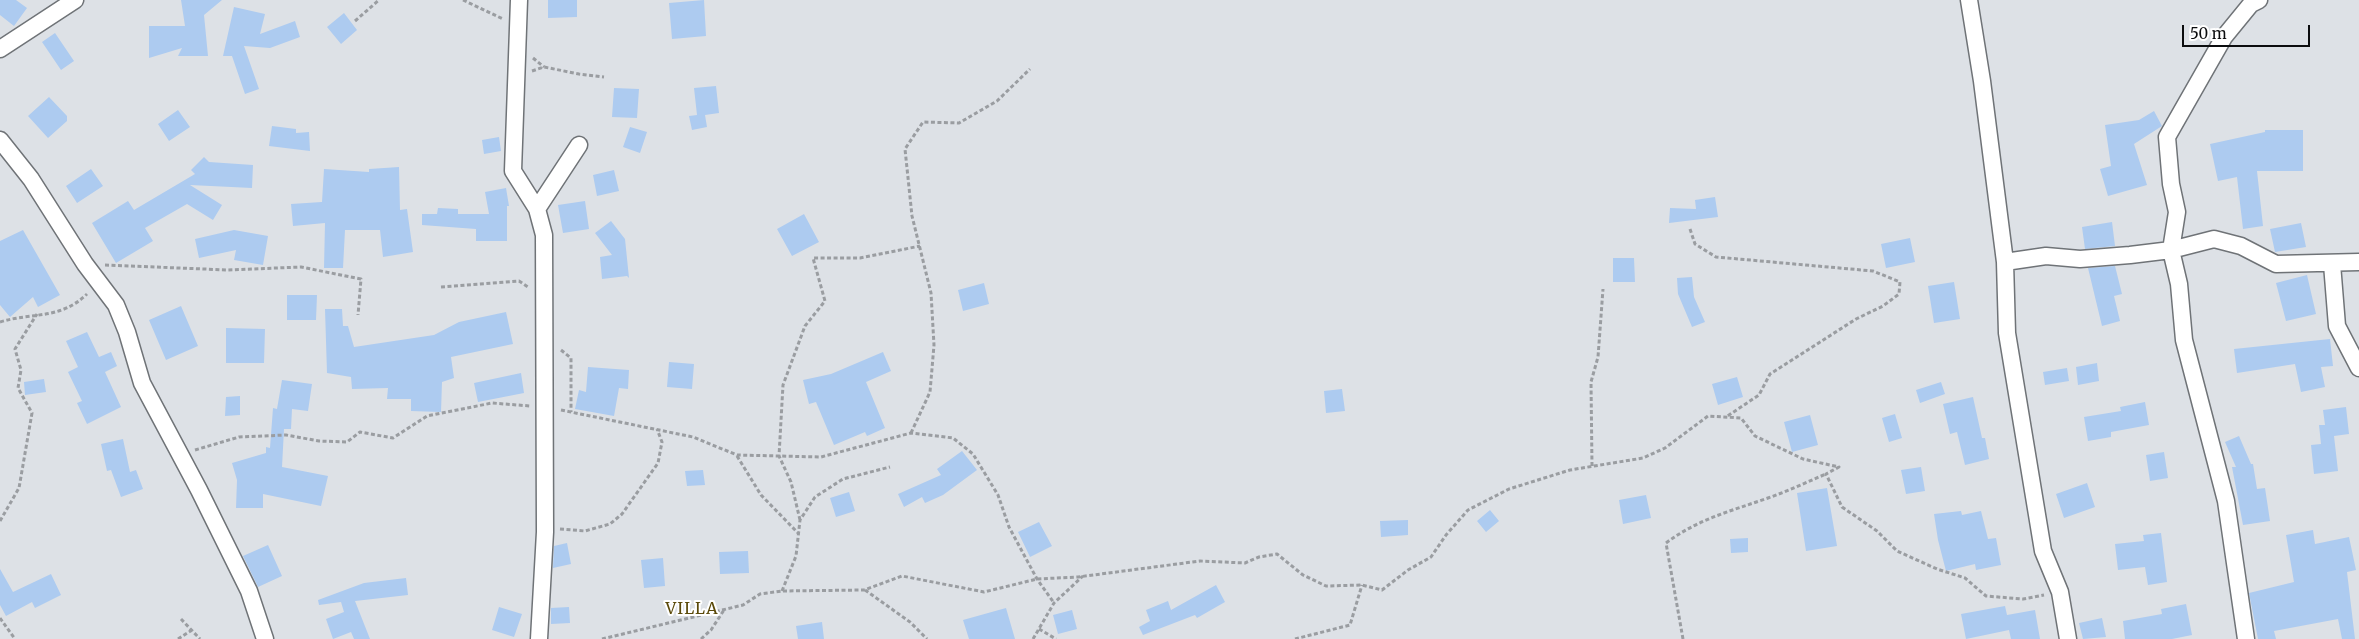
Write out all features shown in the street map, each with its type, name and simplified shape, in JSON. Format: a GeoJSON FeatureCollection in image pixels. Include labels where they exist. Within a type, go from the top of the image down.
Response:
{"type":"FeatureCollection","features":[{"type":"Feature","properties":{"kind":"street"},"geometry":{"type":"LineString","coordinates":[[0,49],[75,0]]}},
{"type":"Feature","properties":{"kind":"street"},"geometry":{"type":"LineString","coordinates":[[519,0],[518,76],[513,171],[537,209],[544,235],[546,406],[540,639]]}},
{"type":"Feature","properties":{"kind":"street"},"geometry":{"type":"LineString","coordinates":[[1969,0],[1982,81],[2005,262],[2007,333],[2042,551],[2060,592],[2068,639]]}},
{"type":"Feature","properties":{"kind":"street"},"geometry":{"type":"LineString","coordinates":[[2246,639],[2226,501],[2184,340],[2179,284],[2171,250],[2177,212],[2171,184],[2167,137],[2224,37],[2251,4],[2259,0]]}},
{"type":"Feature","properties":{"kind":"street"},"geometry":{"type":"LineString","coordinates":[[0,140],[31,179],[84,264],[116,305],[127,332],[142,383],[249,591],[264,639]]}},
{"type":"Feature","properties":{"kind":"street"},"geometry":{"type":"LineString","coordinates":[[537,209],[579,145]]}},
{"type":"Feature","properties":{"kind":"street"},"geometry":{"type":"LineString","coordinates":[[2005,262],[2046,256],[2080,259],[2171,250],[2214,239],[2241,246],[2276,264],[2359,262]]}},
{"type":"Feature","properties":{"kind":"street"},"geometry":{"type":"LineString","coordinates":[[2332,264],[2337,326],[2359,368]]}},
{"type":"Feature","properties":{"kind":"path"},"geometry":{"type":"LineString","coordinates":[[355,21],[379,0]]}},
{"type":"Feature","properties":{"kind":"path"},"geometry":{"type":"LineString","coordinates":[[463,0],[500,16],[519,32]]}},
{"type":"Feature","properties":{"kind":"path"},"geometry":{"type":"LineString","coordinates":[[518,76],[544,67],[604,77]]}},
{"type":"Feature","properties":{"kind":"path"},"geometry":{"type":"LineString","coordinates":[[910,433],[930,392],[934,345],[931,293],[912,216],[905,149],[923,122],[959,123],[997,101],[1030,69]]}},
{"type":"Feature","properties":{"kind":"path"},"geometry":{"type":"LineString","coordinates":[[1690,229],[1695,244],[1716,257],[1873,271],[1900,282],[1899,294],[1883,306],[1856,319],[1770,374],[1759,396],[1725,417]]}},
{"type":"Feature","properties":{"kind":"path"},"geometry":{"type":"LineString","coordinates":[[782,591],[796,556],[800,520],[791,482],[779,456],[783,385],[805,326],[825,301],[813,258],[860,258],[920,246]]}},
{"type":"Feature","properties":{"kind":"path"},"geometry":{"type":"LineString","coordinates":[[84,264],[228,270],[301,267],[361,279],[358,314]]}},
{"type":"Feature","properties":{"kind":"path"},"geometry":{"type":"LineString","coordinates":[[441,287],[519,281],[544,296]]}},
{"type":"Feature","properties":{"kind":"path"},"geometry":{"type":"LineString","coordinates":[[0,322],[37,314],[61,312],[76,305],[98,283]]}},
{"type":"Feature","properties":{"kind":"path"},"geometry":{"type":"LineString","coordinates":[[1592,466],[1591,382],[1598,357],[1603,288]]}},
{"type":"Feature","properties":{"kind":"path"},"geometry":{"type":"LineString","coordinates":[[0,521],[19,488],[32,413],[18,388],[21,370],[15,349],[37,314]]}},
{"type":"Feature","properties":{"kind":"path"},"geometry":{"type":"LineString","coordinates":[[545,337],[572,358],[571,412]]}},
{"type":"Feature","properties":{"kind":"path"},"geometry":{"type":"LineString","coordinates":[[180,454],[239,437],[286,435],[318,441],[347,442],[360,432],[393,438],[427,416],[492,403],[546,406],[657,429],[693,437],[737,455],[821,457],[910,433],[953,438],[973,454],[998,495],[1009,528],[1037,579],[1054,603]]}},
{"type":"Feature","properties":{"kind":"path"},"geometry":{"type":"LineString","coordinates":[[602,639],[743,605],[760,594],[782,591],[864,590],[902,576],[984,592],[1037,579],[1083,576],[1200,561],[1245,563],[1259,557],[1277,554],[1303,575],[1326,586],[1362,585],[1382,590],[1408,570],[1431,557],[1446,535],[1468,510],[1509,489],[1570,470],[1643,458],[1666,448],[1708,416],[1741,418],[1755,436],[1804,458],[1839,467],[1769,498],[1730,510],[1685,529],[1666,543],[1683,639]]}},
{"type":"Feature","properties":{"kind":"path"},"geometry":{"type":"LineString","coordinates":[[544,532],[564,528],[585,531],[610,524],[622,514],[658,463],[662,442],[657,429]]}},
{"type":"Feature","properties":{"kind":"path"},"geometry":{"type":"LineString","coordinates":[[737,455],[761,495],[798,533]]}},
{"type":"Feature","properties":{"kind":"path"},"geometry":{"type":"LineString","coordinates":[[800,520],[815,497],[843,479],[890,467]]}},
{"type":"Feature","properties":{"kind":"path"},"geometry":{"type":"LineString","coordinates":[[1826,474],[1842,507],[1877,531],[1897,551],[1937,569],[1965,578],[1986,596],[2023,599],[2060,592]]}},
{"type":"Feature","properties":{"kind":"path"},"geometry":{"type":"LineString","coordinates":[[1033,639],[1054,603],[1083,576]]}},
{"type":"Feature","properties":{"kind":"path"},"geometry":{"type":"LineString","coordinates":[[1294,639],[1350,625],[1362,585]]}},
{"type":"Feature","properties":{"kind":"path"},"geometry":{"type":"LineString","coordinates":[[864,590],[910,622],[927,639]]}},
{"type":"Feature","properties":{"kind":"path"},"geometry":{"type":"LineString","coordinates":[[701,639],[711,630],[724,610]]}},
{"type":"Feature","properties":{"kind":"path"},"geometry":{"type":"LineString","coordinates":[[0,618],[16,639]]}},
{"type":"Feature","properties":{"kind":"path"},"geometry":{"type":"LineString","coordinates":[[181,618],[200,639]]}},
{"type":"Feature","properties":{"kind":"path"},"geometry":{"type":"LineString","coordinates":[[1038,629],[1056,639]]}},
{"type":"Feature","properties":{"kind":"path"},"geometry":{"type":"LineString","coordinates":[[178,639],[192,630]]}},
{"type":"Feature","properties":{"kind":"building"},"geometry":{"type":"Polygon","coordinates":[[[0,0],[16,0],[27,8],[14,26],[0,15],[0,0]]]}},
{"type":"Feature","properties":{"kind":"building"},"geometry":{"type":"Polygon","coordinates":[[[181,0],[222,0],[204,15],[208,56],[178,56],[182,48],[149,58],[149,26],[185,26],[181,0]]]}},
{"type":"Feature","properties":{"kind":"building"},"geometry":{"type":"Polygon","coordinates":[[[548,0],[577,0],[577,17],[548,18],[548,0]]]}},
{"type":"Feature","properties":{"kind":"building"},"geometry":{"type":"Polygon","coordinates":[[[704,0],[706,36],[672,39],[669,3],[704,0]]]}},
{"type":"Feature","properties":{"kind":"building"},"geometry":{"type":"Polygon","coordinates":[[[234,7],[265,14],[260,34],[295,21],[300,37],[270,48],[244,46],[259,89],[245,94],[232,56],[223,56],[234,7]]]}},
{"type":"Feature","properties":{"kind":"building"},"geometry":{"type":"Polygon","coordinates":[[[344,13],[357,30],[341,44],[327,27],[344,13]]]}},
{"type":"Feature","properties":{"kind":"building"},"geometry":{"type":"Polygon","coordinates":[[[55,33],[74,61],[61,70],[42,42],[55,33]]]}},
{"type":"Feature","properties":{"kind":"building"},"geometry":{"type":"Polygon","coordinates":[[[716,86],[719,113],[705,115],[707,127],[692,130],[689,116],[697,115],[694,88],[716,86]]]}},
{"type":"Feature","properties":{"kind":"building"},"geometry":{"type":"Polygon","coordinates":[[[614,88],[639,89],[637,118],[612,117],[614,88]]]}},
{"type":"Feature","properties":{"kind":"building"},"geometry":{"type":"Polygon","coordinates":[[[49,97],[67,116],[67,121],[48,138],[28,116],[49,97]]]}},
{"type":"Feature","properties":{"kind":"building"},"geometry":{"type":"Polygon","coordinates":[[[178,110],[190,127],[169,141],[158,124],[178,110]]]}},
{"type":"Feature","properties":{"kind":"building"},"geometry":{"type":"Polygon","coordinates":[[[2154,111],[2162,126],[2134,144],[2147,185],[2108,196],[2100,169],[2111,166],[2105,125],[2139,120],[2154,111]]]}},
{"type":"Feature","properties":{"kind":"building"},"geometry":{"type":"Polygon","coordinates":[[[272,126],[296,129],[296,133],[309,132],[310,151],[269,146],[272,126]]]}},
{"type":"Feature","properties":{"kind":"building"},"geometry":{"type":"Polygon","coordinates":[[[630,127],[647,132],[640,153],[623,147],[630,127]]]}},
{"type":"Feature","properties":{"kind":"building"},"geometry":{"type":"Polygon","coordinates":[[[2265,130],[2303,130],[2303,171],[2257,171],[2263,226],[2243,229],[2237,177],[2218,181],[2210,144],[2265,132],[2265,130]]]}},
{"type":"Feature","properties":{"kind":"building"},"geometry":{"type":"Polygon","coordinates":[[[499,137],[501,151],[484,154],[482,140],[499,137]]]}},
{"type":"Feature","properties":{"kind":"building"},"geometry":{"type":"Polygon","coordinates":[[[204,157],[209,162],[253,165],[252,188],[190,185],[222,205],[213,220],[187,204],[145,228],[153,241],[116,263],[92,223],[128,201],[134,210],[195,174],[191,170],[204,157]]]}},
{"type":"Feature","properties":{"kind":"building"},"geometry":{"type":"Polygon","coordinates":[[[399,167],[400,210],[407,209],[413,252],[383,257],[380,230],[345,230],[343,268],[324,268],[325,223],[293,226],[291,204],[322,202],[324,169],[369,172],[369,169],[399,167]]]}},
{"type":"Feature","properties":{"kind":"building"},"geometry":{"type":"Polygon","coordinates":[[[91,169],[103,186],[77,203],[66,186],[91,169]]]}},
{"type":"Feature","properties":{"kind":"building"},"geometry":{"type":"Polygon","coordinates":[[[614,170],[619,191],[597,196],[593,175],[614,170]]]}},
{"type":"Feature","properties":{"kind":"building"},"geometry":{"type":"Polygon","coordinates":[[[506,188],[509,206],[507,206],[507,241],[476,241],[476,229],[422,225],[422,214],[437,214],[438,208],[458,209],[458,214],[489,214],[485,192],[506,188]]]}},
{"type":"Feature","properties":{"kind":"building"},"geometry":{"type":"Polygon","coordinates":[[[1715,197],[1718,217],[1669,223],[1670,208],[1696,209],[1695,200],[1715,197]]]}},
{"type":"Feature","properties":{"kind":"building"},"geometry":{"type":"Polygon","coordinates":[[[585,201],[589,229],[563,233],[558,205],[585,201]]]}},
{"type":"Feature","properties":{"kind":"building"},"geometry":{"type":"Polygon","coordinates":[[[804,214],[819,242],[792,256],[777,229],[804,214]]]}},
{"type":"Feature","properties":{"kind":"building"},"geometry":{"type":"Polygon","coordinates":[[[611,221],[625,239],[629,278],[627,276],[602,279],[600,257],[612,255],[595,233],[611,221]]]}},
{"type":"Feature","properties":{"kind":"building"},"geometry":{"type":"Polygon","coordinates":[[[2112,222],[2115,246],[2085,249],[2082,227],[2112,222]]]}},
{"type":"Feature","properties":{"kind":"building"},"geometry":{"type":"Polygon","coordinates":[[[2301,223],[2306,247],[2275,252],[2270,229],[2301,223]]]}},
{"type":"Feature","properties":{"kind":"building"},"geometry":{"type":"Polygon","coordinates":[[[23,230],[60,295],[38,307],[33,297],[10,317],[0,305],[0,241],[23,230]]]}},
{"type":"Feature","properties":{"kind":"building"},"geometry":{"type":"Polygon","coordinates":[[[234,230],[268,236],[263,265],[234,260],[236,250],[199,258],[195,239],[234,230]]]}},
{"type":"Feature","properties":{"kind":"building"},"geometry":{"type":"Polygon","coordinates":[[[1910,238],[1915,262],[1886,268],[1881,244],[1910,238]]]}},
{"type":"Feature","properties":{"kind":"building"},"geometry":{"type":"Polygon","coordinates":[[[1613,258],[1634,258],[1635,282],[1613,282],[1613,258]]]}},
{"type":"Feature","properties":{"kind":"building"},"geometry":{"type":"Polygon","coordinates":[[[2115,266],[2122,294],[2114,296],[2120,321],[2102,326],[2088,268],[2115,266]]]}},
{"type":"Feature","properties":{"kind":"building"},"geometry":{"type":"Polygon","coordinates":[[[2307,275],[2316,314],[2286,321],[2276,283],[2307,275]]]}},
{"type":"Feature","properties":{"kind":"building"},"geometry":{"type":"Polygon","coordinates":[[[1692,277],[1694,297],[1705,322],[1692,327],[1678,294],[1677,278],[1692,277]]]}},
{"type":"Feature","properties":{"kind":"building"},"geometry":{"type":"Polygon","coordinates":[[[1954,282],[1960,319],[1934,323],[1928,286],[1954,282]]]}},
{"type":"Feature","properties":{"kind":"building"},"geometry":{"type":"Polygon","coordinates":[[[984,283],[989,304],[963,311],[958,290],[984,283]]]}},
{"type":"Feature","properties":{"kind":"building"},"geometry":{"type":"Polygon","coordinates":[[[287,295],[317,295],[316,320],[287,320],[287,295]]]}},
{"type":"Feature","properties":{"kind":"building"},"geometry":{"type":"Polygon","coordinates":[[[181,306],[198,346],[166,360],[149,320],[181,306]]]}},
{"type":"Feature","properties":{"kind":"building"},"geometry":{"type":"Polygon","coordinates":[[[325,309],[342,309],[343,326],[348,326],[354,347],[434,335],[459,322],[506,312],[513,344],[451,357],[454,378],[442,382],[441,412],[411,411],[411,399],[387,399],[388,388],[352,389],[351,377],[327,373],[325,309]]]}},
{"type":"Feature","properties":{"kind":"building"},"geometry":{"type":"Polygon","coordinates":[[[226,328],[265,329],[264,363],[226,363],[226,328]]]}},
{"type":"Feature","properties":{"kind":"building"},"geometry":{"type":"Polygon","coordinates":[[[87,332],[99,357],[111,352],[117,366],[105,372],[121,407],[87,424],[77,403],[82,401],[68,372],[78,367],[66,341],[87,332]]]}},
{"type":"Feature","properties":{"kind":"building"},"geometry":{"type":"Polygon","coordinates":[[[2330,339],[2333,366],[2321,367],[2325,387],[2301,392],[2295,364],[2237,373],[2234,349],[2330,339]]]}},
{"type":"Feature","properties":{"kind":"building"},"geometry":{"type":"Polygon","coordinates":[[[883,352],[891,371],[866,382],[885,428],[867,436],[865,432],[834,445],[816,402],[809,404],[803,380],[831,374],[883,352]]]}},
{"type":"Feature","properties":{"kind":"building"},"geometry":{"type":"Polygon","coordinates":[[[669,362],[694,364],[692,389],[667,387],[669,362]]]}},
{"type":"Feature","properties":{"kind":"building"},"geometry":{"type":"Polygon","coordinates":[[[2097,363],[2099,381],[2078,385],[2076,367],[2097,363]]]}},
{"type":"Feature","properties":{"kind":"building"},"geometry":{"type":"Polygon","coordinates":[[[588,367],[629,370],[628,389],[619,388],[614,416],[575,409],[579,390],[586,392],[588,367]]]}},
{"type":"Feature","properties":{"kind":"building"},"geometry":{"type":"Polygon","coordinates":[[[2067,368],[2069,381],[2045,385],[2043,372],[2067,368]]]}},
{"type":"Feature","properties":{"kind":"building"},"geometry":{"type":"Polygon","coordinates":[[[521,373],[524,393],[478,402],[474,383],[521,373]]]}},
{"type":"Feature","properties":{"kind":"building"},"geometry":{"type":"Polygon","coordinates":[[[1737,377],[1743,397],[1718,405],[1712,384],[1737,377]]]}},
{"type":"Feature","properties":{"kind":"building"},"geometry":{"type":"Polygon","coordinates":[[[44,379],[46,392],[25,395],[24,382],[44,379]]]}},
{"type":"Feature","properties":{"kind":"building"},"geometry":{"type":"Polygon","coordinates":[[[282,380],[312,384],[308,411],[292,409],[291,429],[284,429],[282,467],[328,476],[321,506],[263,494],[263,508],[236,508],[237,480],[232,463],[266,453],[266,447],[270,448],[273,408],[277,409],[282,380]]]}},
{"type":"Feature","properties":{"kind":"building"},"geometry":{"type":"Polygon","coordinates":[[[1941,382],[1945,394],[1920,403],[1916,390],[1941,382]]]}},
{"type":"Feature","properties":{"kind":"building"},"geometry":{"type":"Polygon","coordinates":[[[1342,389],[1345,411],[1326,413],[1324,391],[1342,389]]]}},
{"type":"Feature","properties":{"kind":"building"},"geometry":{"type":"Polygon","coordinates":[[[240,396],[240,415],[225,416],[226,397],[240,396]]]}},
{"type":"Feature","properties":{"kind":"building"},"geometry":{"type":"Polygon","coordinates":[[[1973,397],[1982,438],[1985,438],[1989,459],[1965,465],[1957,432],[1950,434],[1943,404],[1973,397]]]}},
{"type":"Feature","properties":{"kind":"building"},"geometry":{"type":"Polygon","coordinates":[[[2145,402],[2149,425],[2111,432],[2111,437],[2088,441],[2084,417],[2121,411],[2120,407],[2145,402]]]}},
{"type":"Feature","properties":{"kind":"building"},"geometry":{"type":"Polygon","coordinates":[[[2346,407],[2349,434],[2334,436],[2338,471],[2314,474],[2311,445],[2321,444],[2319,425],[2325,425],[2323,410],[2346,407]]]}},
{"type":"Feature","properties":{"kind":"building"},"geometry":{"type":"Polygon","coordinates":[[[1895,414],[1902,438],[1889,442],[1882,418],[1895,414]]]}},
{"type":"Feature","properties":{"kind":"building"},"geometry":{"type":"Polygon","coordinates":[[[1810,415],[1818,445],[1792,452],[1784,422],[1810,415]]]}},
{"type":"Feature","properties":{"kind":"building"},"geometry":{"type":"Polygon","coordinates":[[[2239,436],[2251,464],[2253,464],[2257,489],[2265,488],[2270,521],[2243,525],[2232,467],[2236,467],[2225,442],[2239,436]]]}},
{"type":"Feature","properties":{"kind":"building"},"geometry":{"type":"Polygon","coordinates":[[[123,439],[130,472],[136,470],[143,489],[121,497],[111,470],[107,471],[101,444],[123,439]]]}},
{"type":"Feature","properties":{"kind":"building"},"geometry":{"type":"Polygon","coordinates":[[[962,451],[977,470],[943,495],[925,503],[922,497],[904,507],[898,494],[941,475],[937,469],[962,451]]]}},
{"type":"Feature","properties":{"kind":"building"},"geometry":{"type":"Polygon","coordinates":[[[2164,452],[2168,478],[2150,481],[2146,455],[2164,452]]]}},
{"type":"Feature","properties":{"kind":"building"},"geometry":{"type":"Polygon","coordinates":[[[1921,467],[1925,491],[1906,494],[1901,470],[1921,467]]]}},
{"type":"Feature","properties":{"kind":"building"},"geometry":{"type":"Polygon","coordinates":[[[703,470],[705,485],[687,486],[685,471],[703,470]]]}},
{"type":"Feature","properties":{"kind":"building"},"geometry":{"type":"Polygon","coordinates":[[[2087,483],[2095,507],[2064,518],[2056,494],[2087,483]]]}},
{"type":"Feature","properties":{"kind":"building"},"geometry":{"type":"Polygon","coordinates":[[[1827,488],[1837,546],[1806,551],[1797,493],[1827,488]]]}},
{"type":"Feature","properties":{"kind":"building"},"geometry":{"type":"Polygon","coordinates":[[[849,492],[855,511],[836,517],[830,498],[849,492]]]}},
{"type":"Feature","properties":{"kind":"building"},"geometry":{"type":"Polygon","coordinates":[[[1646,495],[1651,518],[1623,524],[1619,500],[1646,495]]]}},
{"type":"Feature","properties":{"kind":"building"},"geometry":{"type":"Polygon","coordinates":[[[1490,510],[1499,521],[1486,532],[1477,521],[1490,510]]]}},
{"type":"Feature","properties":{"kind":"building"},"geometry":{"type":"Polygon","coordinates":[[[1961,511],[1962,515],[1981,511],[1988,539],[1996,538],[2001,565],[1976,570],[1975,564],[1946,571],[1934,514],[1961,511]]]}},
{"type":"Feature","properties":{"kind":"building"},"geometry":{"type":"Polygon","coordinates":[[[1408,520],[1408,535],[1381,537],[1380,521],[1408,520]]]}},
{"type":"Feature","properties":{"kind":"building"},"geometry":{"type":"Polygon","coordinates":[[[1039,522],[1052,546],[1030,557],[1018,532],[1039,522]]]}},
{"type":"Feature","properties":{"kind":"building"},"geometry":{"type":"Polygon","coordinates":[[[2313,530],[2315,544],[2349,537],[2356,570],[2347,572],[2355,639],[2342,639],[2338,619],[2274,631],[2276,639],[2258,639],[2249,593],[2294,582],[2286,535],[2313,530]]]}},
{"type":"Feature","properties":{"kind":"building"},"geometry":{"type":"Polygon","coordinates":[[[2161,533],[2167,582],[2148,585],[2145,567],[2118,570],[2115,544],[2144,541],[2143,535],[2161,533]]]}},
{"type":"Feature","properties":{"kind":"building"},"geometry":{"type":"Polygon","coordinates":[[[1748,538],[1748,552],[1731,553],[1730,539],[1748,538]]]}},
{"type":"Feature","properties":{"kind":"building"},"geometry":{"type":"Polygon","coordinates":[[[567,543],[571,564],[553,568],[554,546],[567,543]]]}},
{"type":"Feature","properties":{"kind":"building"},"geometry":{"type":"Polygon","coordinates":[[[268,545],[282,576],[258,587],[243,556],[268,545]]]}},
{"type":"Feature","properties":{"kind":"building"},"geometry":{"type":"Polygon","coordinates":[[[748,551],[749,573],[720,574],[719,552],[748,551]]]}},
{"type":"Feature","properties":{"kind":"building"},"geometry":{"type":"Polygon","coordinates":[[[663,558],[665,586],[644,588],[641,560],[663,558]]]}},
{"type":"Feature","properties":{"kind":"building"},"geometry":{"type":"Polygon","coordinates":[[[0,569],[13,592],[51,574],[61,595],[35,608],[32,602],[6,616],[0,605],[0,569]]]}},
{"type":"Feature","properties":{"kind":"building"},"geometry":{"type":"Polygon","coordinates":[[[406,578],[408,595],[355,601],[370,639],[354,639],[351,632],[333,639],[326,619],[344,612],[341,602],[319,605],[318,600],[364,583],[406,578]]]}},
{"type":"Feature","properties":{"kind":"building"},"geometry":{"type":"Polygon","coordinates":[[[1216,585],[1225,602],[1197,618],[1195,615],[1143,635],[1139,627],[1150,621],[1146,610],[1168,601],[1171,610],[1216,585]]]}},
{"type":"Feature","properties":{"kind":"building"},"geometry":{"type":"Polygon","coordinates":[[[2186,604],[2192,635],[2172,639],[2125,639],[2123,621],[2162,614],[2161,609],[2186,604]]]}},
{"type":"Feature","properties":{"kind":"building"},"geometry":{"type":"Polygon","coordinates":[[[2005,606],[2007,615],[2035,610],[2040,639],[2011,639],[2009,630],[1966,639],[1961,614],[2005,606]]]}},
{"type":"Feature","properties":{"kind":"building"},"geometry":{"type":"Polygon","coordinates":[[[499,607],[522,614],[514,637],[492,630],[499,607]]]}},
{"type":"Feature","properties":{"kind":"building"},"geometry":{"type":"Polygon","coordinates":[[[569,607],[570,623],[551,624],[551,608],[569,607]]]}},
{"type":"Feature","properties":{"kind":"building"},"geometry":{"type":"Polygon","coordinates":[[[1006,608],[1015,639],[969,639],[963,620],[1006,608]]]}},
{"type":"Feature","properties":{"kind":"building"},"geometry":{"type":"Polygon","coordinates":[[[1072,610],[1077,629],[1058,634],[1053,615],[1072,610]]]}},
{"type":"Feature","properties":{"kind":"building"},"geometry":{"type":"Polygon","coordinates":[[[2102,618],[2106,637],[2083,639],[2079,623],[2102,618]]]}},
{"type":"Feature","properties":{"kind":"building"},"geometry":{"type":"Polygon","coordinates":[[[822,622],[824,639],[798,639],[796,626],[822,622]]]}},
{"type":"Feature","properties":{"kind":"district","name":"VILLA"},"geometry":{"type":"Point","coordinates":[692,609]}}]}
